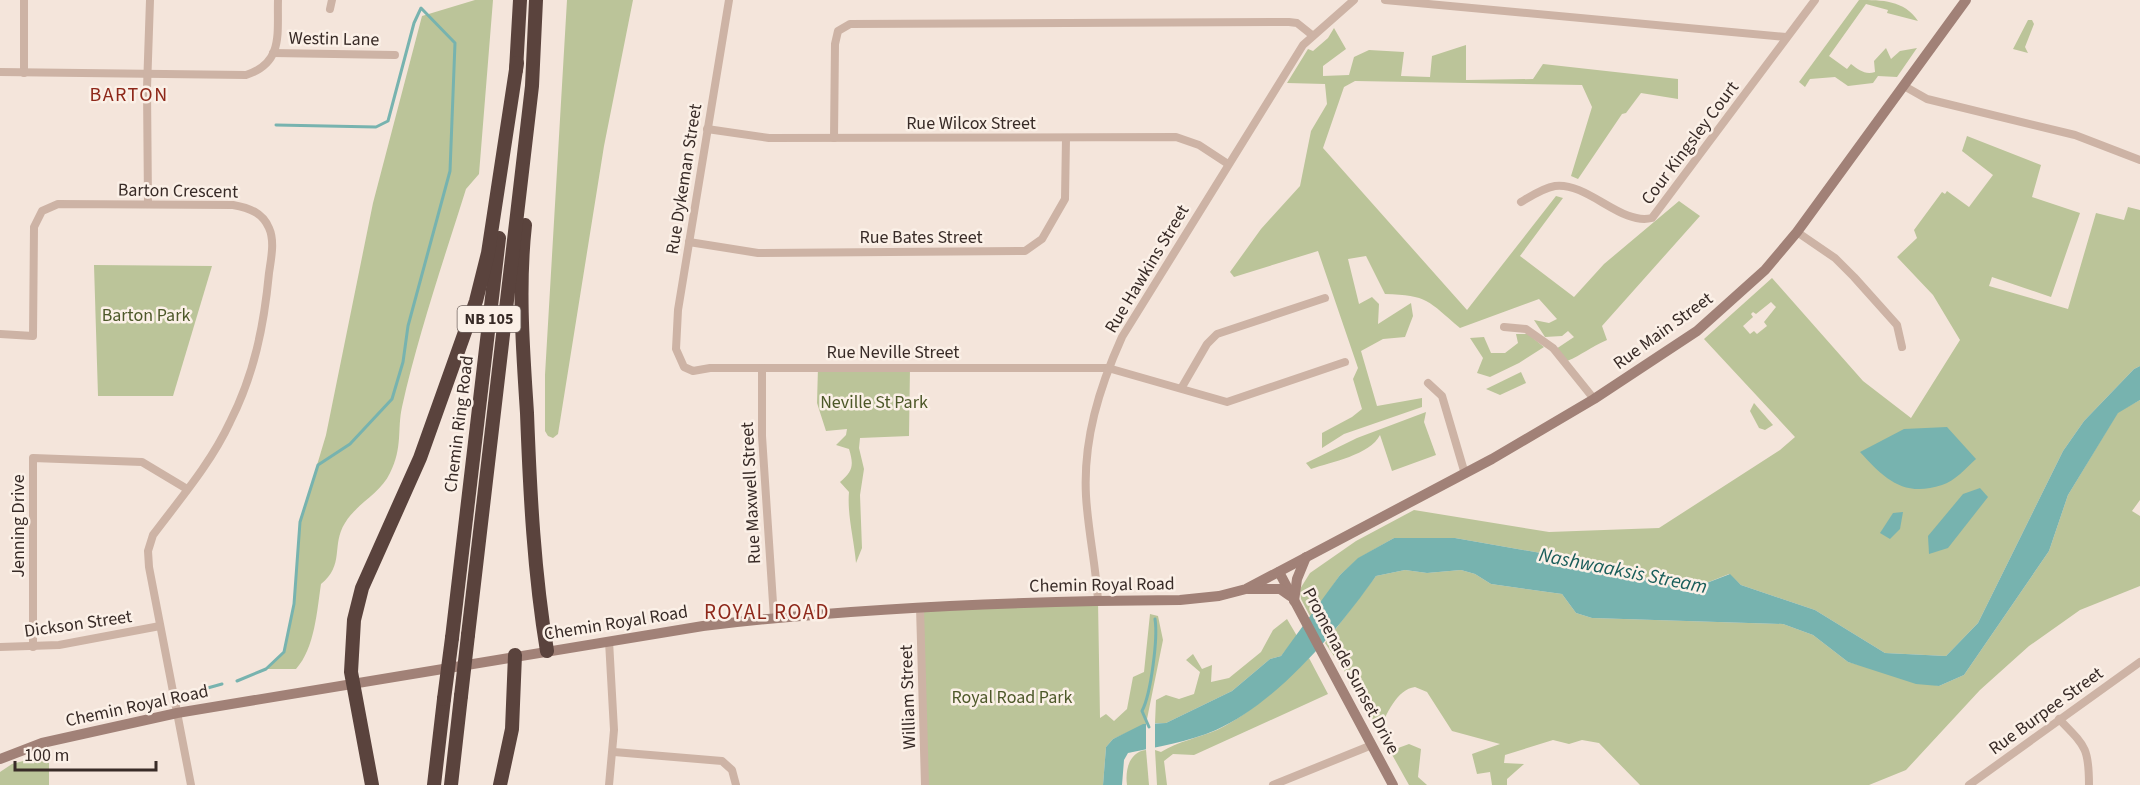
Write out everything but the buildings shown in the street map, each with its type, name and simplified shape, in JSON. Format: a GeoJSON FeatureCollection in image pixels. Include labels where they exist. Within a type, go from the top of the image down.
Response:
{"type":"FeatureCollection","features":[{"type":"Feature","properties":{"kind":"highway","name":"Chemin Ring Road"},"geometry":{"type":"LineString","coordinates":[[434,785],[507,168],[517,63],[520,0]]}},
{"type":"Feature","properties":{"kind":"highway","name":"Chemin Ring Road"},"geometry":{"type":"LineString","coordinates":[[451,785],[532,86],[536,0]]}},
{"type":"Feature","properties":{"kind":"highway"},"geometry":{"type":"LineString","coordinates":[[372,785],[353,682],[351,639],[362,588],[420,458],[476,301],[488,253],[517,63]]}},
{"type":"Feature","properties":{"kind":"highway"},"geometry":{"type":"LineString","coordinates":[[532,86],[533,121],[523,247],[522,310],[538,593],[547,651]]}},
{"type":"Feature","properties":{"kind":"highway"},"geometry":{"type":"LineString","coordinates":[[500,785],[512,729],[515,656]]}},
{"type":"Feature","properties":{"kind":"main road","name":"Rue Main Street"},"geometry":{"type":"LineString","coordinates":[[1279,572],[1465,474],[1594,399],[1697,331],[1751,283],[1797,232],[1966,0]]}},
{"type":"Feature","properties":{"kind":"main road"},"geometry":{"type":"LineString","coordinates":[[1294,601],[1297,579],[1306,557]]}},
{"type":"Feature","properties":{"kind":"main road","name":"Chemin Royal Road"},"geometry":{"type":"LineString","coordinates":[[0,759],[42,743],[177,713],[609,641],[774,618],[920,607],[1180,600],[1219,596],[1246,589],[1279,572]]}},
{"type":"Feature","properties":{"kind":"main road","name":"Promenade Sunset Drive"},"geometry":{"type":"LineString","coordinates":[[1279,572],[1393,785]]}},
{"type":"Feature","properties":{"kind":"main road"},"geometry":{"type":"LineString","coordinates":[[1246,589],[1280,589],[1294,601]]}},
{"type":"Feature","properties":{"kind":"street"},"geometry":{"type":"LineString","coordinates":[[24,0],[24,73]]}},
{"type":"Feature","properties":{"kind":"street"},"geometry":{"type":"LineString","coordinates":[[148,204],[147,76],[150,0]]}},
{"type":"Feature","properties":{"kind":"street"},"geometry":{"type":"LineString","coordinates":[[0,72],[147,76],[246,75],[259,71],[270,61],[273,53],[278,0]]}},
{"type":"Feature","properties":{"kind":"street"},"geometry":{"type":"LineString","coordinates":[[330,9],[332,0]]}},
{"type":"Feature","properties":{"kind":"street","name":"Rue Dykeman Street"},"geometry":{"type":"LineString","coordinates":[[680,363],[676,350],[677,327],[729,0]]}},
{"type":"Feature","properties":{"kind":"street","name":"Rue Hawkins Street"},"geometry":{"type":"LineString","coordinates":[[1098,601],[1086,495],[1086,468],[1092,421],[1108,368],[1122,337],[1228,164],[1312,35],[1354,0]]}},
{"type":"Feature","properties":{"kind":"street"},"geometry":{"type":"LineString","coordinates":[[1385,0],[1786,37]]}},
{"type":"Feature","properties":{"kind":"street","name":"Cour Kingsley Court"},"geometry":{"type":"LineString","coordinates":[[1521,202],[1546,189],[1565,186],[1635,218],[1652,218],[1774,58],[1786,37],[1815,0]]}},
{"type":"Feature","properties":{"kind":"street"},"geometry":{"type":"LineString","coordinates":[[834,138],[836,38],[838,31],[850,24],[1289,22],[1297,23],[1312,35]]}},
{"type":"Feature","properties":{"kind":"street","name":"Westin Lane"},"geometry":{"type":"LineString","coordinates":[[273,53],[394,55]]}},
{"type":"Feature","properties":{"kind":"street"},"geometry":{"type":"LineString","coordinates":[[1904,86],[1927,99],[2075,135],[2140,160]]}},
{"type":"Feature","properties":{"kind":"street","name":"Rue Wilcox Street"},"geometry":{"type":"LineString","coordinates":[[707,129],[769,138],[1176,137],[1199,146],[1228,164]]}},
{"type":"Feature","properties":{"kind":"street","name":"Rue Bates Street"},"geometry":{"type":"LineString","coordinates":[[689,242],[758,253],[1024,251],[1042,239],[1065,199],[1066,138]]}},
{"type":"Feature","properties":{"kind":"street","name":"Barton Crescent"},"geometry":{"type":"LineString","coordinates":[[0,334],[33,336],[34,227],[42,211],[58,204],[233,205],[248,208],[261,215],[272,234],[265,312],[257,355],[230,424],[153,535],[148,551],[191,785]]}},
{"type":"Feature","properties":{"kind":"street"},"geometry":{"type":"LineString","coordinates":[[1797,232],[1835,258],[1898,325],[1902,347]]}},
{"type":"Feature","properties":{"kind":"street"},"geometry":{"type":"LineString","coordinates":[[1182,387],[1207,344],[1217,334],[1325,298]]}},
{"type":"Feature","properties":{"kind":"street"},"geometry":{"type":"LineString","coordinates":[[1504,327],[1526,329],[1552,348],[1594,399]]}},
{"type":"Feature","properties":{"kind":"street","name":"Rue Neville Street"},"geometry":{"type":"LineString","coordinates":[[680,363],[693,371],[710,368],[1108,368],[1182,387],[1213,400],[1227,402],[1345,362]]}},
{"type":"Feature","properties":{"kind":"street","name":"Rue Maxwell Street"},"geometry":{"type":"LineString","coordinates":[[762,368],[762,436],[774,618]]}},
{"type":"Feature","properties":{"kind":"street"},"geometry":{"type":"LineString","coordinates":[[1428,383],[1442,396],[1465,474]]}},
{"type":"Feature","properties":{"kind":"street","name":"Jenning Drive"},"geometry":{"type":"LineString","coordinates":[[33,647],[33,458],[142,462],[187,489]]}},
{"type":"Feature","properties":{"kind":"street","name":"William Street"},"geometry":{"type":"LineString","coordinates":[[920,607],[925,785]]}},
{"type":"Feature","properties":{"kind":"street","name":"Dickson Street"},"geometry":{"type":"LineString","coordinates":[[0,647],[59,645],[160,626]]}},
{"type":"Feature","properties":{"kind":"street"},"geometry":{"type":"LineString","coordinates":[[609,641],[614,752],[609,785]]}},
{"type":"Feature","properties":{"kind":"street","name":"Rue Burpee Street"},"geometry":{"type":"LineString","coordinates":[[1969,785],[2140,662]]}},
{"type":"Feature","properties":{"kind":"street"},"geometry":{"type":"LineString","coordinates":[[2059,719],[2083,743],[2088,754],[2089,785]]}},
{"type":"Feature","properties":{"kind":"street"},"geometry":{"type":"LineString","coordinates":[[1273,785],[1372,744]]}},
{"type":"Feature","properties":{"kind":"street"},"geometry":{"type":"LineString","coordinates":[[614,752],[722,761],[732,770],[736,785]]}},
{"type":"Feature","properties":{"kind":"green space"},"geometry":{"type":"Polygon","coordinates":[[[475,0],[493,0],[479,174],[466,189],[423,325],[402,407],[397,455],[386,480],[350,516],[341,531],[333,570],[321,584],[311,640],[302,660],[296,669],[266,669],[284,652],[294,604],[300,522],[326,435],[373,203],[422,16],[475,0]]]}},
{"type":"Feature","properties":{"kind":"green space"},"geometry":{"type":"Polygon","coordinates":[[[567,0],[633,0],[604,146],[558,434],[553,438],[545,431],[545,375],[567,0]]]}},
{"type":"Feature","properties":{"kind":"green space"},"geometry":{"type":"Polygon","coordinates":[[[1859,0],[1884,1],[1899,5],[1918,21],[1887,13],[1888,10],[1866,4],[1829,56],[1847,69],[1851,64],[1862,71],[1871,73],[1875,72],[1874,61],[1886,48],[1891,59],[1900,51],[1917,48],[1897,77],[1878,76],[1873,83],[1848,86],[1835,77],[1810,79],[1805,87],[1799,82],[1859,0]]]}},
{"type":"Feature","properties":{"kind":"green space"},"geometry":{"type":"Polygon","coordinates":[[[2028,20],[2032,20],[2034,24],[2025,47],[2028,53],[2013,49],[2028,20]]]}},
{"type":"Feature","properties":{"kind":"green space"},"geometry":{"type":"Polygon","coordinates":[[[1334,28],[1346,49],[1323,66],[1323,76],[1349,75],[1354,57],[1369,50],[1404,52],[1401,76],[1430,77],[1432,56],[1466,45],[1466,80],[1533,79],[1543,64],[1678,79],[1678,99],[1641,93],[1626,113],[1622,114],[1578,179],[1571,176],[1592,107],[1582,85],[1355,81],[1344,87],[1323,148],[1467,310],[1556,196],[1563,198],[1520,256],[1574,297],[1604,264],[1679,201],[1700,216],[1602,326],[1607,340],[1567,361],[1556,349],[1574,337],[1568,331],[1562,336],[1545,337],[1534,320],[1549,323],[1557,319],[1539,299],[1460,328],[1427,301],[1410,296],[1385,294],[1366,256],[1348,259],[1359,304],[1372,297],[1379,304],[1378,324],[1411,303],[1413,316],[1405,337],[1383,339],[1361,351],[1377,406],[1422,398],[1422,407],[1344,434],[1322,448],[1322,433],[1362,409],[1353,379],[1358,368],[1318,251],[1234,277],[1230,272],[1261,229],[1300,186],[1311,131],[1327,104],[1325,84],[1287,83],[1308,49],[1313,51],[1328,38],[1334,28]]]}},
{"type":"Feature","properties":{"kind":"green space"},"geometry":{"type":"Polygon","coordinates":[[[1967,136],[2041,165],[2032,197],[2080,213],[2051,297],[1992,277],[1989,286],[2068,309],[2096,213],[2124,220],[2128,207],[2140,210],[2140,366],[2134,369],[2084,421],[2063,451],[1978,623],[1946,656],[1885,653],[1815,610],[1741,585],[1729,574],[1691,589],[1552,555],[1455,538],[1394,538],[1359,558],[1340,575],[1311,618],[1301,599],[1300,589],[1310,573],[1356,541],[1414,510],[1549,532],[1659,528],[1780,450],[1795,437],[1704,339],[1772,278],[1863,381],[1911,418],[1960,340],[1933,295],[1897,257],[1917,238],[1914,230],[1942,192],[1945,194],[1947,191],[1969,207],[1993,175],[1962,151],[1967,136]],[[1771,302],[1756,314],[1753,312],[1751,314],[1753,317],[1743,326],[1750,334],[1754,331],[1757,334],[1767,326],[1764,322],[1776,307],[1771,302]]]}},
{"type":"Feature","properties":{"kind":"green space","name":"Barton Park"},"geometry":{"type":"Polygon","coordinates":[[[94,265],[212,266],[173,396],[98,396],[94,265]]]}},
{"type":"Feature","properties":{"kind":"green space"},"geometry":{"type":"Polygon","coordinates":[[[1516,334],[1528,334],[1544,347],[1519,363],[1490,377],[1477,373],[1483,358],[1470,338],[1484,337],[1491,353],[1505,353],[1518,343],[1516,334]]]}},
{"type":"Feature","properties":{"kind":"green space","name":"Neville St Park"},"geometry":{"type":"Polygon","coordinates":[[[818,367],[910,367],[909,436],[860,438],[859,448],[864,469],[860,495],[862,548],[856,563],[849,492],[840,482],[850,471],[852,459],[849,449],[836,445],[846,435],[847,429],[826,431],[817,403],[818,367]]]}},
{"type":"Feature","properties":{"kind":"green space"},"geometry":{"type":"Polygon","coordinates":[[[1521,372],[1526,383],[1500,395],[1486,389],[1521,372]]]}},
{"type":"Feature","properties":{"kind":"green space"},"geometry":{"type":"Polygon","coordinates":[[[2140,400],[2140,500],[2132,511],[2140,516],[2140,586],[2080,610],[2029,646],[1980,690],[1906,770],[1869,785],[1640,785],[1599,743],[1582,740],[1569,744],[1553,740],[1505,755],[1504,763],[1524,764],[1507,779],[1507,785],[1492,785],[1490,772],[1477,774],[1472,754],[1500,744],[1452,731],[1427,692],[1415,687],[1403,692],[1398,698],[1379,731],[1354,685],[1325,643],[1376,576],[1405,570],[1427,573],[1461,570],[1475,574],[1491,584],[1562,594],[1576,613],[1592,618],[1783,624],[1813,635],[1848,662],[1939,686],[1964,675],[2049,551],[2068,495],[2118,412],[2140,400]]]}},
{"type":"Feature","properties":{"kind":"green space"},"geometry":{"type":"Polygon","coordinates":[[[1754,403],[1773,425],[1765,430],[1759,428],[1750,411],[1754,403]]]}},
{"type":"Feature","properties":{"kind":"green space"},"geometry":{"type":"Polygon","coordinates":[[[1426,412],[1424,422],[1436,455],[1392,471],[1380,435],[1368,448],[1349,457],[1311,469],[1306,463],[1357,438],[1426,412]]]}},
{"type":"Feature","properties":{"kind":"green space","name":"Royal Road Park"},"geometry":{"type":"Polygon","coordinates":[[[1098,601],[1100,718],[1106,714],[1114,721],[1127,709],[1133,677],[1144,672],[1150,614],[1158,616],[1163,640],[1146,724],[1113,739],[1106,747],[1103,785],[925,785],[920,607],[1098,601]]]}},
{"type":"Feature","properties":{"kind":"green space"},"geometry":{"type":"Polygon","coordinates":[[[1287,619],[1297,636],[1281,656],[1270,659],[1232,691],[1166,723],[1155,723],[1156,700],[1166,695],[1179,699],[1194,694],[1200,672],[1186,660],[1193,654],[1202,669],[1212,665],[1211,682],[1229,678],[1261,652],[1273,630],[1287,619]]]}},
{"type":"Feature","properties":{"kind":"green space"},"geometry":{"type":"Polygon","coordinates":[[[1309,658],[1328,694],[1194,755],[1173,754],[1164,761],[1167,785],[1157,785],[1155,750],[1161,752],[1230,723],[1266,697],[1309,658]]]}},
{"type":"Feature","properties":{"kind":"green space"},"geometry":{"type":"Polygon","coordinates":[[[1409,744],[1421,749],[1418,777],[1427,785],[1409,785],[1390,751],[1409,744]]]}},
{"type":"Feature","properties":{"kind":"green space"},"geometry":{"type":"Polygon","coordinates":[[[1146,750],[1149,785],[1127,785],[1129,763],[1136,754],[1146,750]]]}},
{"type":"Feature","properties":{"kind":"green space"},"geometry":{"type":"Polygon","coordinates":[[[49,754],[49,785],[0,785],[0,772],[12,764],[49,754]]]}},
{"type":"Feature","properties":{"kind":"water"},"geometry":{"type":"Polygon","coordinates":[[[2140,366],[2140,400],[2118,413],[2068,495],[2049,551],[1964,675],[1939,686],[1916,684],[1848,662],[1813,635],[1783,624],[1592,618],[1576,613],[1562,594],[1491,584],[1475,574],[1461,570],[1427,573],[1405,570],[1376,576],[1344,619],[1305,663],[1283,684],[1239,718],[1195,738],[1128,753],[1124,760],[1122,785],[1103,785],[1106,747],[1113,739],[1143,724],[1166,723],[1232,691],[1270,659],[1281,656],[1340,575],[1358,558],[1394,538],[1455,538],[1552,555],[1691,589],[1730,574],[1741,585],[1815,610],[1885,653],[1946,656],[1978,623],[2063,451],[2084,421],[2134,369],[2140,366]]]}},
{"type":"Feature","properties":{"kind":"water"},"geometry":{"type":"Polygon","coordinates":[[[1947,427],[1976,459],[1956,478],[1942,485],[1916,489],[1895,483],[1877,470],[1860,452],[1904,429],[1947,427]]]}},
{"type":"Feature","properties":{"kind":"water"},"geometry":{"type":"Polygon","coordinates":[[[1980,488],[1988,497],[1948,548],[1929,554],[1928,536],[1963,494],[1980,488]]]}},
{"type":"Feature","properties":{"kind":"water"},"geometry":{"type":"Polygon","coordinates":[[[1903,512],[1900,529],[1890,539],[1880,533],[1893,513],[1903,512]]]}},
{"type":"Feature","properties":{"kind":"pier"},"geometry":{"type":"Polygon","coordinates":[[[1155,720],[1155,750],[1146,750],[1146,721],[1155,720]]]}},
{"type":"Feature","properties":{"kind":"waterway"},"geometry":{"type":"LineString","coordinates":[[237,681],[266,669],[284,652],[294,604],[300,522],[318,465],[350,444],[392,399],[403,362],[408,326],[450,171],[455,43],[421,8],[414,23],[388,121],[376,127],[276,125]]}},
{"type":"Feature","properties":{"kind":"waterway"},"geometry":{"type":"LineString","coordinates":[[1149,727],[1142,711],[1153,666],[1156,639],[1155,619]]}},
{"type":"Feature","properties":{"kind":"waterway"},"geometry":{"type":"LineString","coordinates":[[204,689],[222,684]]}},
{"type":"Feature","properties":{"kind":"district","name":"BARTON"},"geometry":{"type":"Point","coordinates":[129,95]}},
{"type":"Feature","properties":{"kind":"district","name":"ROYAL ROAD"},"geometry":{"type":"Point","coordinates":[767,612]}},
{"type":"Feature","properties":{"kind":"water label","name":"Nashwaaksis Stream"},"geometry":{"type":"Point","coordinates":[1623,571]}}]}
